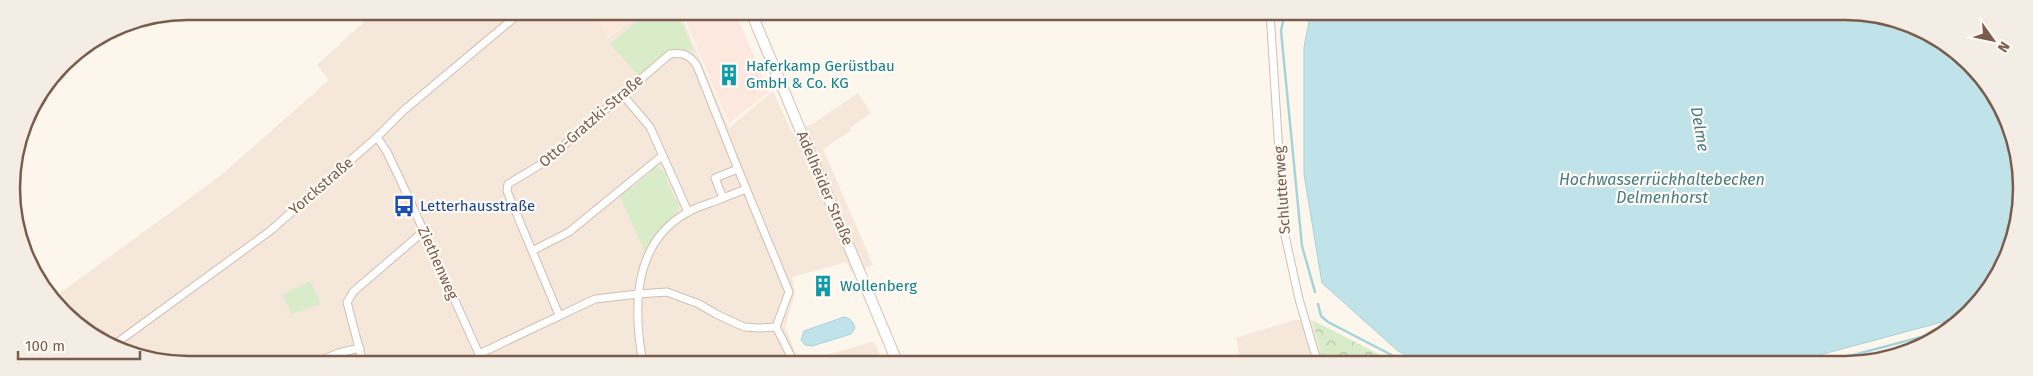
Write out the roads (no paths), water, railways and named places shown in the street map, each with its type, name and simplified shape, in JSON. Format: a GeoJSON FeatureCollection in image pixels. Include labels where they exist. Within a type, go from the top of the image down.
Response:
{"type":"FeatureCollection","features":[{"type":"Feature","properties":{"kind":"main road","name":"Adelheider Straße"},"geometry":{"type":"LineString","coordinates":[[754,20],[895,356]]}},
{"type":"Feature","properties":{"kind":"street","name":"Yorckstraße"},"geometry":{"type":"LineString","coordinates":[[119,341],[270,231],[404,111],[512,20]]}},
{"type":"Feature","properties":{"kind":"street","name":"Schlutterweg"},"geometry":{"type":"LineString","coordinates":[[1271,20],[1284,231],[1299,299],[1316,356]]}},
{"type":"Feature","properties":{"kind":"street","name":"Otto-Gratzki-Straße"},"geometry":{"type":"LineString","coordinates":[[559,315],[534,250],[507,191],[508,184],[543,163],[670,54],[676,53],[689,56],[697,66],[738,169]]}},
{"type":"Feature","properties":{"kind":"street"},"geometry":{"type":"LineString","coordinates":[[622,94],[650,127],[688,212]]}},
{"type":"Feature","properties":{"kind":"street","name":"Ziethenweg"},"geometry":{"type":"LineString","coordinates":[[377,137],[387,152],[424,231],[478,354]]}},
{"type":"Feature","properties":{"kind":"street"},"geometry":{"type":"LineString","coordinates":[[534,250],[569,232],[662,156]]}},
{"type":"Feature","properties":{"kind":"street"},"geometry":{"type":"LineString","coordinates":[[724,198],[715,178],[738,169],[789,292],[776,327],[791,356]]}},
{"type":"Feature","properties":{"kind":"street"},"geometry":{"type":"LineString","coordinates":[[642,356],[639,340],[638,294],[646,258],[657,238],[668,226],[688,212],[746,189]]}},
{"type":"Feature","properties":{"kind":"street"},"geometry":{"type":"LineString","coordinates":[[362,356],[347,302],[350,296],[424,231]]}},
{"type":"Feature","properties":{"kind":"street"},"geometry":{"type":"LineString","coordinates":[[478,354],[595,299],[638,294],[667,292],[699,304],[744,327],[776,327]]}},
{"type":"Feature","properties":{"kind":"street"},"geometry":{"type":"LineString","coordinates":[[331,356],[360,348]]}},
{"type":"Feature","properties":{"kind":"water","name":"Hochwasserrückhaltebecken Delmenhorst"},"geometry":{"type":"Polygon","coordinates":[[[1309,20],[1845,20],[1878,23],[1909,33],[1938,48],[1971,77],[1990,104],[2004,134],[2012,166],[2012,210],[2007,231],[1996,262],[1990,272],[1964,307],[1948,321],[1816,356],[1408,356],[1398,351],[1322,283],[1304,174],[1304,47],[1309,20]]]}},
{"type":"Feature","properties":{"kind":"water"},"geometry":{"type":"Polygon","coordinates":[[[844,317],[850,320],[855,328],[851,334],[812,346],[805,345],[801,340],[804,331],[844,317]]]}},
{"type":"Feature","properties":{"kind":"waterway"},"geometry":{"type":"LineString","coordinates":[[1283,20],[1281,31],[1302,246],[1315,292]]}},
{"type":"Feature","properties":{"kind":"waterway"},"geometry":{"type":"LineString","coordinates":[[1318,304],[1321,316],[1328,322],[1394,356]]}},
{"type":"Feature","properties":{"kind":"waterway"},"geometry":{"type":"LineString","coordinates":[[1849,356],[1923,336]]}},
{"type":"Feature","properties":{"kind":"place","name":"Haferkamp Gerüstbau GmbH & Co. KG"},"geometry":{"type":"Point","coordinates":[729,75]}},
{"type":"Feature","properties":{"kind":"place","name":"Letterhausstraße"},"geometry":{"type":"Point","coordinates":[404,206]}},
{"type":"Feature","properties":{"kind":"place","name":"Wollenberg"},"geometry":{"type":"Point","coordinates":[823,286]}},
{"type":"Feature","properties":{"kind":"water label","name":"Delme"},"geometry":{"type":"Point","coordinates":[1700,129]}}]}
